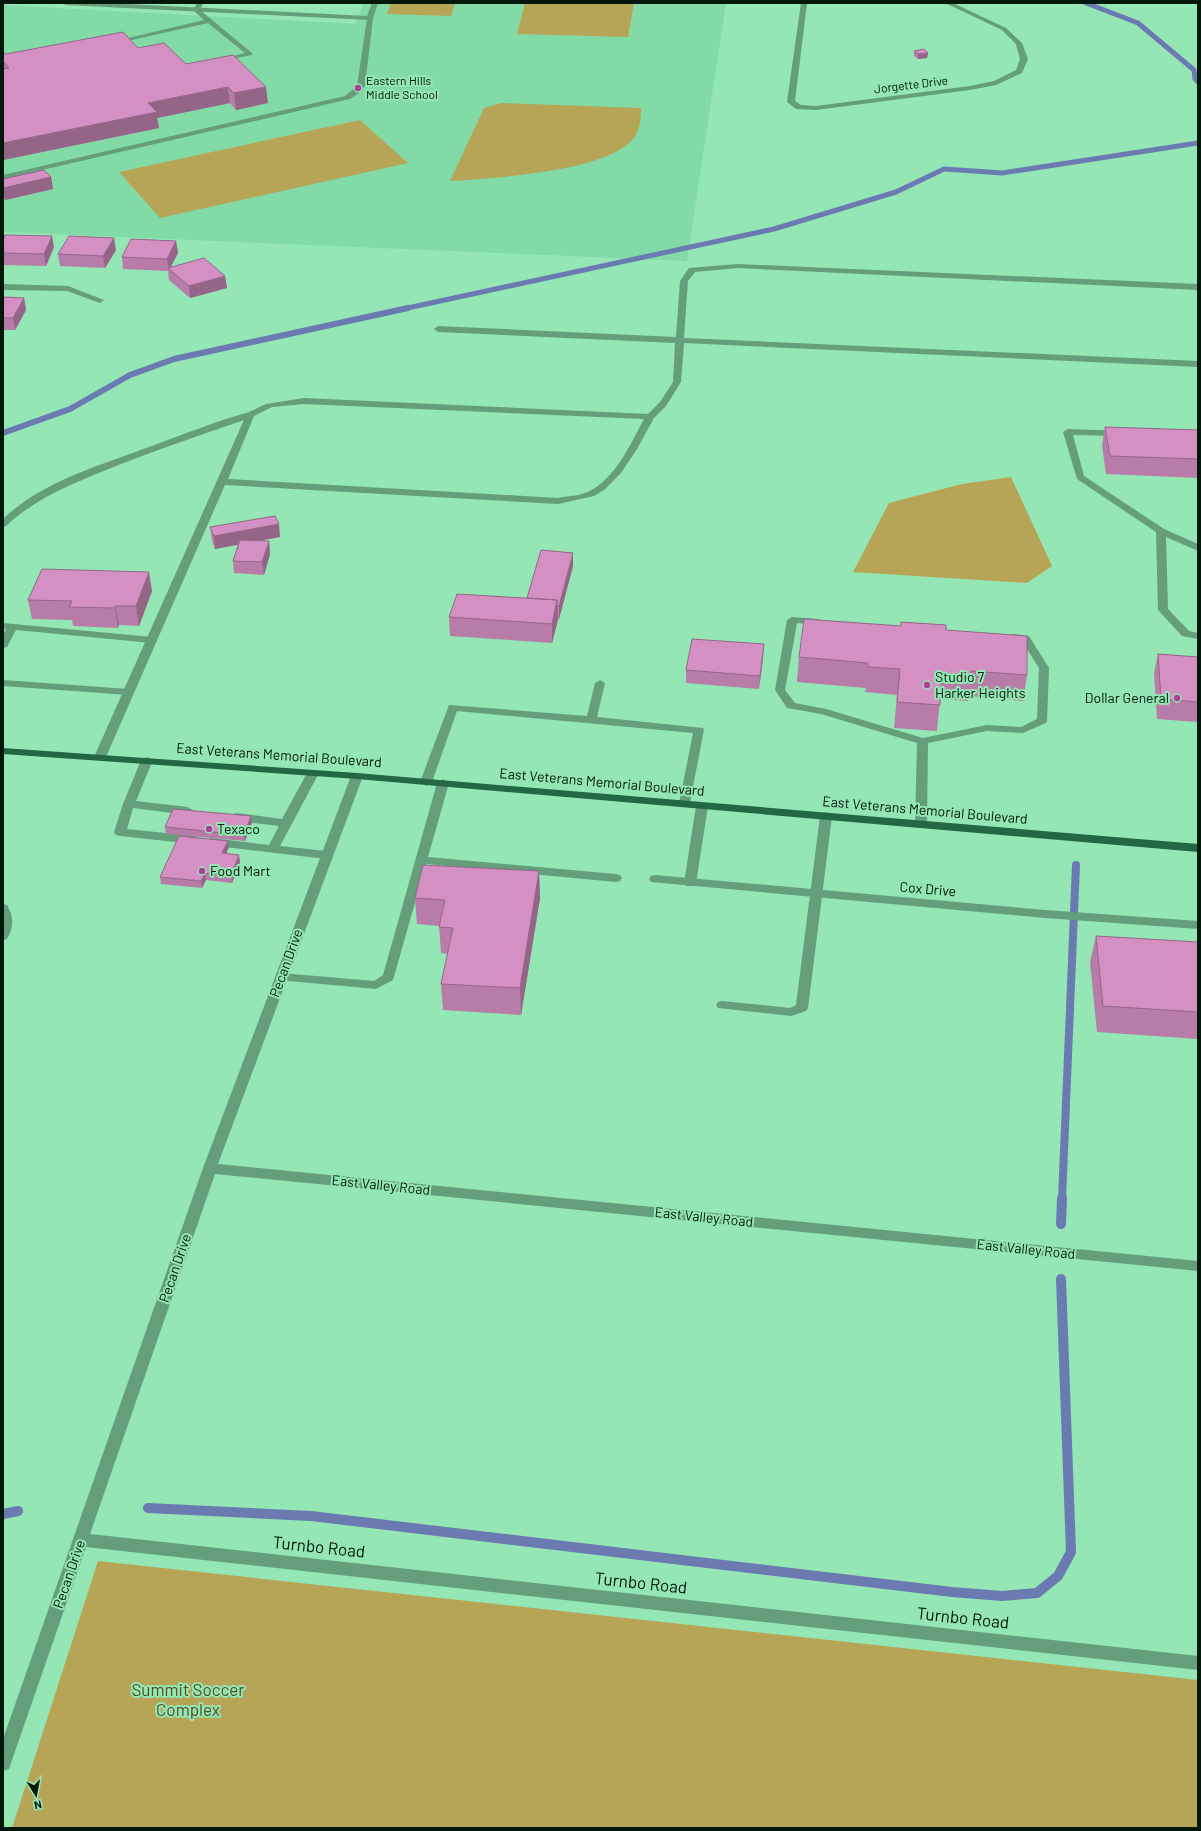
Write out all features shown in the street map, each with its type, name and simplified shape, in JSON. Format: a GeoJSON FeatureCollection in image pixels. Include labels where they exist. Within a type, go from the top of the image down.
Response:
{"type":"FeatureCollection","features":[{"type":"Feature","properties":{"kind":"main road","name":"East Veterans Memorial Boulevard"},"geometry":{"type":"LineString","coordinates":[[3,751],[357,776],[1198,848]]}},
{"type":"Feature","properties":{"kind":"street"},"geometry":{"type":"LineString","coordinates":[[66,3],[198,6],[370,18]]}},
{"type":"Feature","properties":{"kind":"street"},"geometry":{"type":"LineString","coordinates":[[3,177],[337,101],[351,96],[358,92],[361,86],[370,18],[375,3]]}},
{"type":"Feature","properties":{"kind":"street","name":"Jorgette Drive"},"geometry":{"type":"LineString","coordinates":[[804,3],[791,102],[799,107],[816,108],[970,88],[996,83],[1019,71],[1024,59],[1019,43],[1004,29],[948,3]]}},
{"type":"Feature","properties":{"kind":"street"},"geometry":{"type":"LineString","coordinates":[[198,6],[210,21],[250,54],[215,62]]}},
{"type":"Feature","properties":{"kind":"street"},"geometry":{"type":"LineString","coordinates":[[103,44],[210,21]]}},
{"type":"Feature","properties":{"kind":"street"},"geometry":{"type":"LineString","coordinates":[[222,482],[558,501],[577,498],[596,491],[609,481],[631,451],[650,417],[663,404],[677,382],[684,281],[692,270],[738,266],[1198,287]]}},
{"type":"Feature","properties":{"kind":"street"},"geometry":{"type":"LineString","coordinates":[[3,286],[68,289],[100,300]]}},
{"type":"Feature","properties":{"kind":"street"},"geometry":{"type":"LineString","coordinates":[[438,329],[1198,364]]}},
{"type":"Feature","properties":{"kind":"street"},"geometry":{"type":"LineString","coordinates":[[3,524],[14,512],[44,492],[175,439],[250,415],[256,410],[276,403],[304,401],[650,417]]}},
{"type":"Feature","properties":{"kind":"street"},"geometry":{"type":"LineString","coordinates":[[100,757],[222,482],[250,415]]}},
{"type":"Feature","properties":{"kind":"street"},"geometry":{"type":"LineString","coordinates":[[1129,433],[1068,432],[1080,477],[1162,531],[1198,548]]}},
{"type":"Feature","properties":{"kind":"street"},"geometry":{"type":"LineString","coordinates":[[1162,531],[1163,610],[1186,634],[1198,636]]}},
{"type":"Feature","properties":{"kind":"street"},"geometry":{"type":"LineString","coordinates":[[831,623],[792,620],[780,690],[791,706],[822,711],[923,741],[987,728],[1023,730],[1042,721],[1044,668],[1025,638],[1002,636]]}},
{"type":"Feature","properties":{"kind":"street"},"geometry":{"type":"LineString","coordinates":[[3,645],[8,627],[152,640]]}},
{"type":"Feature","properties":{"kind":"street"},"geometry":{"type":"LineString","coordinates":[[3,683],[129,692]]}},
{"type":"Feature","properties":{"kind":"street"},"geometry":{"type":"LineString","coordinates":[[591,720],[600,683]]}},
{"type":"Feature","properties":{"kind":"street"},"geometry":{"type":"LineString","coordinates":[[426,782],[453,707],[699,730],[685,804]]}},
{"type":"Feature","properties":{"kind":"street"},"geometry":{"type":"LineString","coordinates":[[921,824],[923,741]]}},
{"type":"Feature","properties":{"kind":"street"},"geometry":{"type":"LineString","coordinates":[[147,760],[129,804],[120,832],[326,855]]}},
{"type":"Feature","properties":{"kind":"street"},"geometry":{"type":"LineString","coordinates":[[273,849],[313,773]]}},
{"type":"Feature","properties":{"kind":"street","name":"Pecan Drive"},"geometry":{"type":"LineString","coordinates":[[3,1763],[210,1168],[326,855],[357,776]]}},
{"type":"Feature","properties":{"kind":"street"},"geometry":{"type":"LineString","coordinates":[[281,977],[376,985],[389,977],[443,783]]}},
{"type":"Feature","properties":{"kind":"street"},"geometry":{"type":"LineString","coordinates":[[129,804],[200,813]]}},
{"type":"Feature","properties":{"kind":"street"},"geometry":{"type":"LineString","coordinates":[[690,883],[702,806]]}},
{"type":"Feature","properties":{"kind":"street"},"geometry":{"type":"LineString","coordinates":[[223,815],[286,823]]}},
{"type":"Feature","properties":{"kind":"street"},"geometry":{"type":"LineString","coordinates":[[722,1005],[791,1012],[802,1008],[826,816]]}},
{"type":"Feature","properties":{"kind":"street"},"geometry":{"type":"LineString","coordinates":[[422,860],[616,878]]}},
{"type":"Feature","properties":{"kind":"street","name":"Cox Drive"},"geometry":{"type":"LineString","coordinates":[[655,879],[1090,918],[1198,925]]}},
{"type":"Feature","properties":{"kind":"street"},"geometry":{"type":"LineString","coordinates":[[3,908],[6,914],[8,926],[3,936]]}},
{"type":"Feature","properties":{"kind":"street","name":"East Valley Road"},"geometry":{"type":"LineString","coordinates":[[210,1168],[1198,1266]]}},
{"type":"Feature","properties":{"kind":"street","name":"Turnbo Road"},"geometry":{"type":"LineString","coordinates":[[80,1540],[1198,1663]]}},
{"type":"Feature","properties":{"kind":"shaded area","name":"Eastern Hills Middle School"},"geometry":{"type":"Polygon","coordinates":[[[364,3],[726,3],[687,261],[3,232],[3,5],[355,24],[364,3]]]}},
{"type":"Feature","properties":{"kind":"green space"},"geometry":{"type":"Polygon","coordinates":[[[391,3],[455,3],[451,16],[387,14],[391,3]]]}},
{"type":"Feature","properties":{"kind":"green space"},"geometry":{"type":"Polygon","coordinates":[[[525,3],[634,3],[628,37],[517,34],[525,3]]]}},
{"type":"Feature","properties":{"kind":"green space"},"geometry":{"type":"Polygon","coordinates":[[[501,103],[641,108],[640,122],[636,135],[630,142],[615,152],[595,160],[571,167],[545,172],[450,181],[484,108],[501,103]]]}},
{"type":"Feature","properties":{"kind":"green space"},"geometry":{"type":"Polygon","coordinates":[[[360,120],[408,163],[160,218],[119,172],[360,120]]]}},
{"type":"Feature","properties":{"kind":"green space"},"geometry":{"type":"Polygon","coordinates":[[[1011,477],[1052,566],[1027,583],[853,572],[889,503],[962,484],[1011,477]]]}},
{"type":"Feature","properties":{"kind":"green space","name":"Summit Soccer Complex"},"geometry":{"type":"Polygon","coordinates":[[[98,1561],[1198,1680],[1198,1828],[12,1828],[98,1561]]]}},
{"type":"Feature","properties":{"kind":"building"},"geometry":{"type":"Polygon","coordinates":[[[123,32],[138,48],[164,43],[186,64],[233,55],[266,87],[234,93],[228,87],[148,103],[157,112],[3,143],[3,69],[9,68],[3,61],[3,51],[6,54],[123,32]]]}},
{"type":"Feature","properties":{"kind":"building"},"geometry":{"type":"Polygon","coordinates":[[[924,49],[928,53],[918,54],[914,51],[924,49]]]}},
{"type":"Feature","properties":{"kind":"building"},"geometry":{"type":"Polygon","coordinates":[[[44,170],[51,177],[3,188],[3,179],[44,170]]]}},
{"type":"Feature","properties":{"kind":"building"},"geometry":{"type":"Polygon","coordinates":[[[5,235],[52,236],[44,254],[3,253],[3,240],[5,235]]]}},
{"type":"Feature","properties":{"kind":"building"},"geometry":{"type":"Polygon","coordinates":[[[69,236],[114,238],[103,256],[58,254],[69,236]]]}},
{"type":"Feature","properties":{"kind":"building"},"geometry":{"type":"Polygon","coordinates":[[[131,239],[176,241],[167,259],[122,257],[131,239]]]}},
{"type":"Feature","properties":{"kind":"building"},"geometry":{"type":"Polygon","coordinates":[[[204,258],[225,276],[189,286],[168,268],[204,258]]]}},
{"type":"Feature","properties":{"kind":"building"},"geometry":{"type":"Polygon","coordinates":[[[3,297],[24,298],[13,318],[3,318],[3,297]]]}},
{"type":"Feature","properties":{"kind":"building"},"geometry":{"type":"Polygon","coordinates":[[[1105,427],[1198,430],[1198,459],[1110,456],[1105,427]]]}},
{"type":"Feature","properties":{"kind":"building"},"geometry":{"type":"Polygon","coordinates":[[[275,516],[279,524],[214,536],[210,527],[275,516]]]}},
{"type":"Feature","properties":{"kind":"building"},"geometry":{"type":"Polygon","coordinates":[[[240,540],[269,541],[262,562],[233,561],[240,540]]]}},
{"type":"Feature","properties":{"kind":"building"},"geometry":{"type":"Polygon","coordinates":[[[541,550],[573,553],[559,606],[557,606],[557,600],[527,598],[541,550]]]}},
{"type":"Feature","properties":{"kind":"building"},"geometry":{"type":"Polygon","coordinates":[[[42,569],[149,572],[136,606],[115,606],[115,608],[69,607],[72,601],[28,600],[42,569]]]}},
{"type":"Feature","properties":{"kind":"building"},"geometry":{"type":"Polygon","coordinates":[[[457,594],[557,600],[552,624],[449,617],[457,594]]]}},
{"type":"Feature","properties":{"kind":"building"},"geometry":{"type":"Polygon","coordinates":[[[804,619],[901,626],[901,622],[946,625],[946,630],[1027,636],[1027,675],[971,671],[971,675],[942,673],[940,705],[897,702],[900,669],[868,667],[868,663],[799,657],[804,619]]]}},
{"type":"Feature","properties":{"kind":"building"},"geometry":{"type":"Polygon","coordinates":[[[692,639],[764,644],[760,676],[686,670],[692,639]]]}},
{"type":"Feature","properties":{"kind":"building"},"geometry":{"type":"Polygon","coordinates":[[[1158,654],[1198,657],[1198,702],[1161,699],[1158,654]]]}},
{"type":"Feature","properties":{"kind":"building","name":"Texaco"},"geometry":{"type":"Polygon","coordinates":[[[173,809],[251,816],[244,835],[165,827],[173,809]]]}},
{"type":"Feature","properties":{"kind":"building","name":"Food Mart"},"geometry":{"type":"Polygon","coordinates":[[[179,836],[228,841],[222,853],[239,855],[231,876],[205,873],[201,881],[160,877],[179,836]]]}},
{"type":"Feature","properties":{"kind":"building"},"geometry":{"type":"Polygon","coordinates":[[[423,865],[539,871],[520,988],[441,984],[453,928],[439,927],[445,900],[415,898],[423,865]]]}},
{"type":"Feature","properties":{"kind":"building"},"geometry":{"type":"Polygon","coordinates":[[[1096,936],[1198,942],[1198,1012],[1103,1006],[1096,936]]]}},
{"type":"Feature","properties":{"kind":"waterway"},"geometry":{"type":"LineString","coordinates":[[1086,3],[1138,23],[1194,70],[1195,79],[1198,82]]}},
{"type":"Feature","properties":{"kind":"waterway"},"geometry":{"type":"LineString","coordinates":[[403,309],[774,229],[896,192],[944,169],[1002,173],[1198,143]]}},
{"type":"Feature","properties":{"kind":"waterway"},"geometry":{"type":"LineString","coordinates":[[3,433],[70,409],[130,375],[174,359],[408,308]]}},
{"type":"Feature","properties":{"kind":"waterway"},"geometry":{"type":"LineString","coordinates":[[1062,1199],[1076,865]]}},
{"type":"Feature","properties":{"kind":"waterway"},"geometry":{"type":"LineString","coordinates":[[1061,1224],[1062,1198]]}},
{"type":"Feature","properties":{"kind":"waterway"},"geometry":{"type":"LineString","coordinates":[[148,1508],[311,1516],[952,1592],[1002,1596],[1037,1593],[1058,1576],[1071,1552],[1061,1279]]}},
{"type":"Feature","properties":{"kind":"waterway"},"geometry":{"type":"LineString","coordinates":[[3,1514],[18,1511]]}},
{"type":"Feature","properties":{"kind":"place","name":"Eastern Hills Middle School"},"geometry":{"type":"Point","coordinates":[358,88]}},
{"type":"Feature","properties":{"kind":"place","name":"Studio 7 Harker Heights"},"geometry":{"type":"Point","coordinates":[927,685]}},
{"type":"Feature","properties":{"kind":"place","name":"Dollar General"},"geometry":{"type":"Point","coordinates":[1177,698]}},
{"type":"Feature","properties":{"kind":"place","name":"Texaco"},"geometry":{"type":"Point","coordinates":[209,829]}},
{"type":"Feature","properties":{"kind":"place","name":"Food Mart"},"geometry":{"type":"Point","coordinates":[202,871]}}]}
